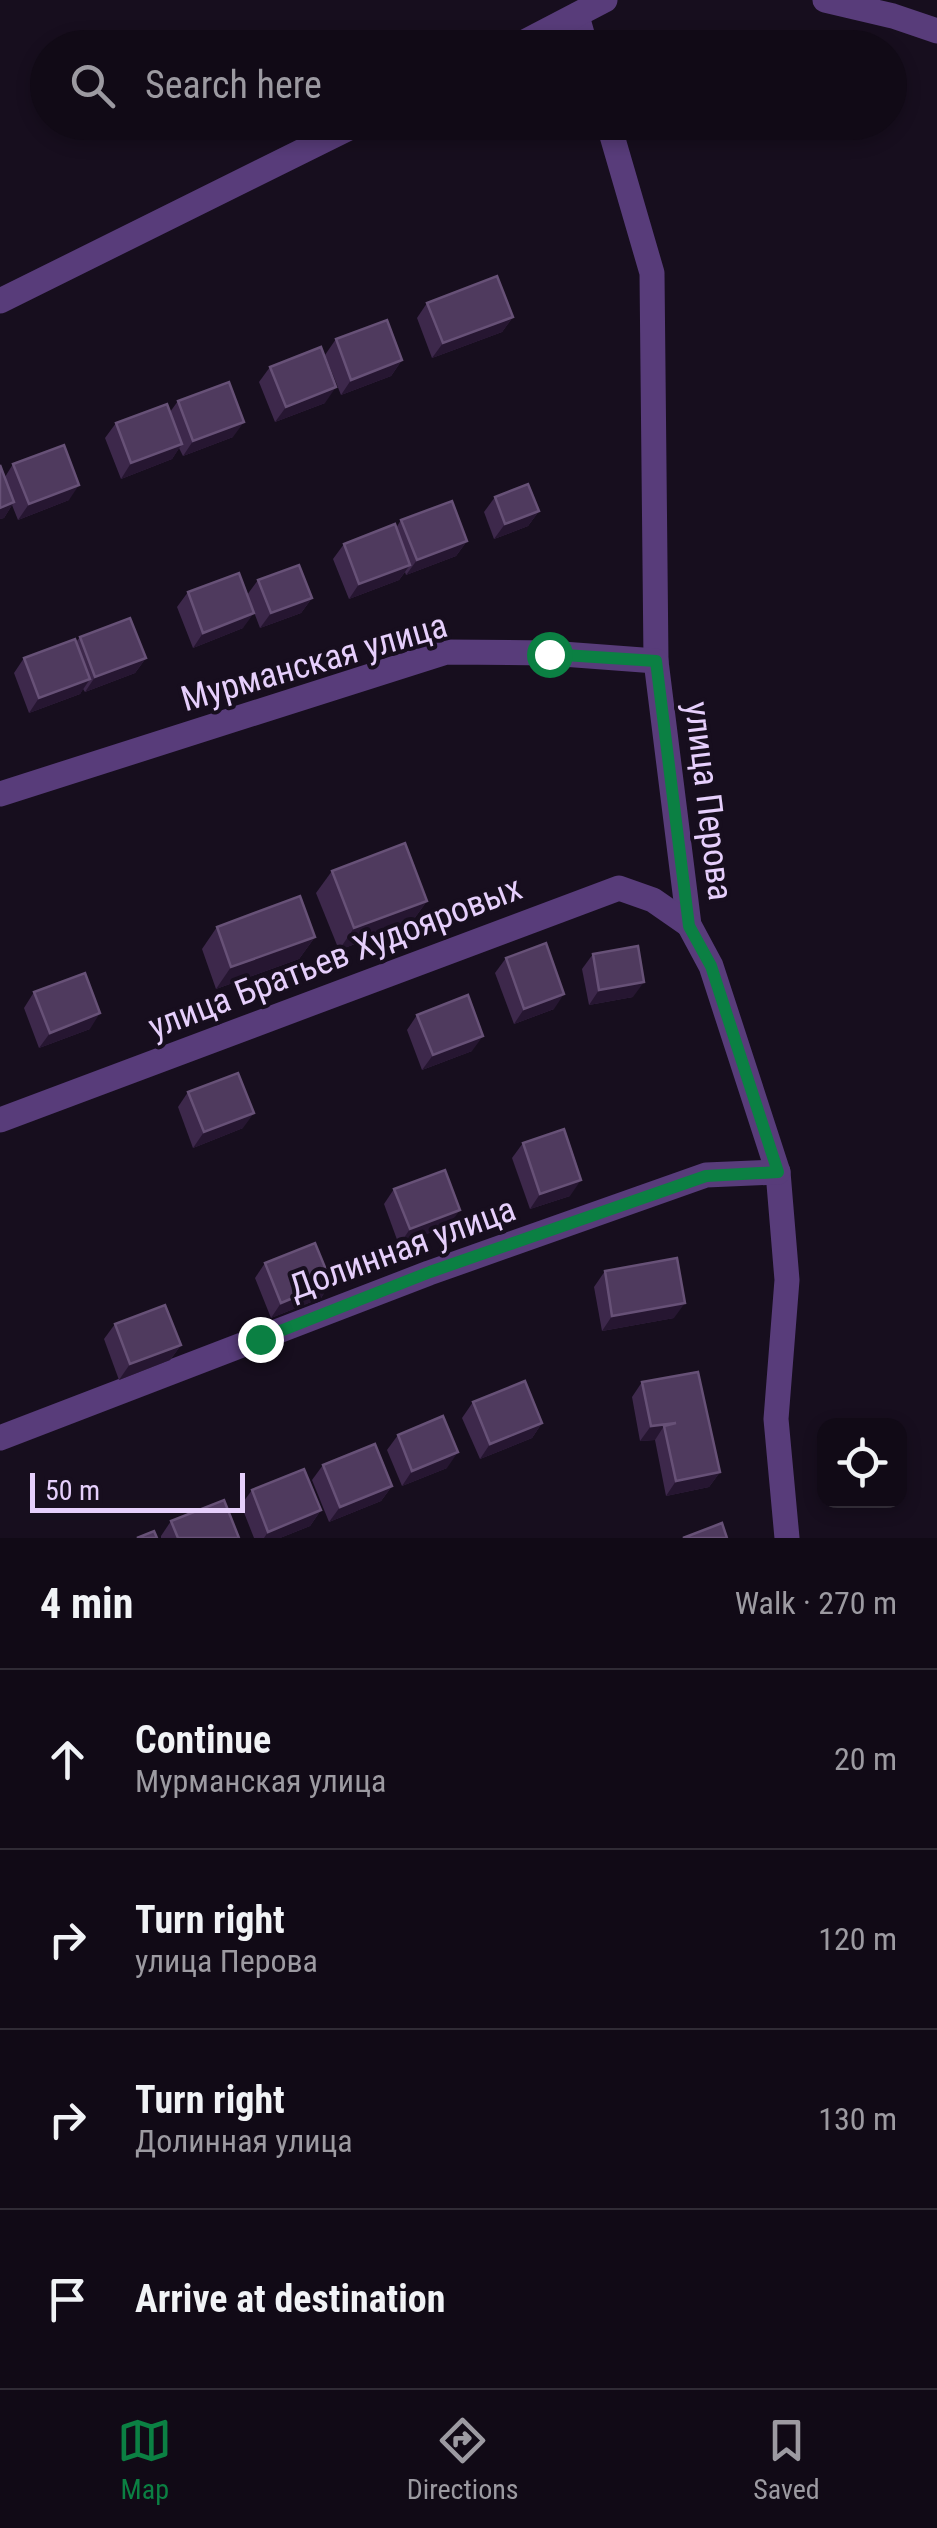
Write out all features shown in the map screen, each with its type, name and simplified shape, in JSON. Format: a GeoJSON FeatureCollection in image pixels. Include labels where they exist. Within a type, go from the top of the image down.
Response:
{"type":"FeatureCollection","features":[{"type":"Feature","properties":{"kind":"street"},"geometry":{"type":"LineString","coordinates":[[549,30],[605,0]]}},
{"type":"Feature","properties":{"kind":"street"},"geometry":{"type":"LineString","coordinates":[[825,0],[937,31]]}},
{"type":"Feature","properties":{"kind":"street"},"geometry":{"type":"LineString","coordinates":[[577,16],[581,30]]}},
{"type":"Feature","properties":{"kind":"street"},"geometry":{"type":"LineString","coordinates":[[0,301],[325,140]]}},
{"type":"Feature","properties":{"kind":"street","name":"улица Перова"},"geometry":{"type":"LineString","coordinates":[[613,140],[652,273],[656,661],[689,926],[711,966],[778,1172],[787,1280],[776,1419],[788,1538]]}},
{"type":"Feature","properties":{"kind":"street","name":"Мурманская улица"},"geometry":{"type":"LineString","coordinates":[[0,794],[446,652],[656,661]]}},
{"type":"Feature","properties":{"kind":"street","name":"улица Братьев Худояровых"},"geometry":{"type":"LineString","coordinates":[[0,1120],[619,888],[653,900],[689,926]]}},
{"type":"Feature","properties":{"kind":"street","name":"Долинная улица"},"geometry":{"type":"LineString","coordinates":[[0,1438],[430,1272],[706,1176],[778,1172]]}},
{"type":"Feature","properties":{"kind":"building"},"geometry":{"type":"Polygon","coordinates":[[[497,276],[513,317],[443,343],[427,303],[497,276]]]}},
{"type":"Feature","properties":{"kind":"building"},"geometry":{"type":"Polygon","coordinates":[[[387,320],[402,360],[351,380],[336,339],[387,320]]]}},
{"type":"Feature","properties":{"kind":"building"},"geometry":{"type":"Polygon","coordinates":[[[321,347],[336,387],[286,407],[270,367],[321,347]]]}},
{"type":"Feature","properties":{"kind":"building"},"geometry":{"type":"Polygon","coordinates":[[[229,382],[244,422],[193,441],[178,401],[229,382]]]}},
{"type":"Feature","properties":{"kind":"building"},"geometry":{"type":"Polygon","coordinates":[[[167,404],[182,444],[131,463],[116,423],[167,404]]]}},
{"type":"Feature","properties":{"kind":"building"},"geometry":{"type":"Polygon","coordinates":[[[64,445],[79,485],[29,504],[13,464],[64,445]]]}},
{"type":"Feature","properties":{"kind":"building"},"geometry":{"type":"Polygon","coordinates":[[[0,465],[14,502],[0,508],[0,465]]]}},
{"type":"Feature","properties":{"kind":"building"},"geometry":{"type":"Polygon","coordinates":[[[528,484],[539,511],[505,524],[495,497],[528,484]]]}},
{"type":"Feature","properties":{"kind":"building"},"geometry":{"type":"Polygon","coordinates":[[[452,501],[467,541],[417,560],[401,520],[452,501]]]}},
{"type":"Feature","properties":{"kind":"building"},"geometry":{"type":"Polygon","coordinates":[[[395,524],[410,565],[359,584],[344,544],[395,524]]]}},
{"type":"Feature","properties":{"kind":"building"},"geometry":{"type":"Polygon","coordinates":[[[299,565],[312,598],[271,613],[258,580],[299,565]]]}},
{"type":"Feature","properties":{"kind":"building"},"geometry":{"type":"Polygon","coordinates":[[[239,573],[254,613],[203,633],[188,592],[239,573]]]}},
{"type":"Feature","properties":{"kind":"building"},"geometry":{"type":"Polygon","coordinates":[[[130,618],[146,658],[95,677],[80,637],[130,618]]]}},
{"type":"Feature","properties":{"kind":"building"},"geometry":{"type":"Polygon","coordinates":[[[75,639],[90,679],[39,698],[24,658],[75,639]]]}},
{"type":"Feature","properties":{"kind":"building"},"geometry":{"type":"Polygon","coordinates":[[[405,843],[427,901],[354,928],[332,871],[405,843]]]}},
{"type":"Feature","properties":{"kind":"building"},"geometry":{"type":"Polygon","coordinates":[[[300,896],[315,937],[231,967],[217,927],[300,896]]]}},
{"type":"Feature","properties":{"kind":"building"},"geometry":{"type":"Polygon","coordinates":[[[546,943],[564,994],[524,1009],[506,958],[546,943]]]}},
{"type":"Feature","properties":{"kind":"building"},"geometry":{"type":"Polygon","coordinates":[[[638,946],[644,982],[599,990],[593,954],[638,946]]]}},
{"type":"Feature","properties":{"kind":"building"},"geometry":{"type":"Polygon","coordinates":[[[85,973],[100,1013],[50,1033],[34,992],[85,973]]]}},
{"type":"Feature","properties":{"kind":"building"},"geometry":{"type":"Polygon","coordinates":[[[468,995],[483,1036],[433,1055],[417,1015],[468,995]]]}},
{"type":"Feature","properties":{"kind":"building"},"geometry":{"type":"Polygon","coordinates":[[[238,1073],[254,1113],[204,1132],[188,1092],[238,1073]]]}},
{"type":"Feature","properties":{"kind":"building"},"geometry":{"type":"Polygon","coordinates":[[[564,1129],[581,1180],[540,1194],[523,1143],[564,1129]]]}},
{"type":"Feature","properties":{"kind":"building"},"geometry":{"type":"Polygon","coordinates":[[[445,1170],[460,1210],[410,1229],[394,1189],[445,1170]]]}},
{"type":"Feature","properties":{"kind":"building"},"geometry":{"type":"Polygon","coordinates":[[[315,1243],[331,1282],[281,1303],[265,1263],[315,1243]]]}},
{"type":"Feature","properties":{"kind":"building"},"geometry":{"type":"Polygon","coordinates":[[[677,1258],[685,1303],[612,1316],[605,1271],[677,1258]]]}},
{"type":"Feature","properties":{"kind":"building"},"geometry":{"type":"Polygon","coordinates":[[[165,1305],[181,1345],[130,1364],[115,1324],[165,1305]]]}},
{"type":"Feature","properties":{"kind":"building"},"geometry":{"type":"Polygon","coordinates":[[[698,1372],[720,1472],[676,1481],[664,1426],[676,1423],[651,1426],[642,1382],[698,1372]]]}},
{"type":"Feature","properties":{"kind":"building"},"geometry":{"type":"Polygon","coordinates":[[[525,1381],[542,1423],[490,1444],[473,1402],[525,1381]]]}},
{"type":"Feature","properties":{"kind":"building"},"geometry":{"type":"Polygon","coordinates":[[[443,1416],[458,1452],[412,1471],[398,1435],[443,1416]]]}},
{"type":"Feature","properties":{"kind":"building"},"geometry":{"type":"Polygon","coordinates":[[[375,1444],[392,1486],[340,1507],[323,1465],[375,1444]]]}},
{"type":"Feature","properties":{"kind":"building"},"geometry":{"type":"Polygon","coordinates":[[[304,1469],[321,1510],[268,1532],[252,1490],[304,1469]]]}},
{"type":"Feature","properties":{"kind":"building"},"geometry":{"type":"Polygon","coordinates":[[[224,1500],[239,1538],[178,1538],[171,1521],[224,1500]]]}},
{"type":"Feature","properties":{"kind":"building"},"geometry":{"type":"Polygon","coordinates":[[[722,1523],[727,1538],[683,1538],[722,1523]]]}},
{"type":"Feature","properties":{"kind":"building"},"geometry":{"type":"Polygon","coordinates":[[[154,1531],[157,1538],[137,1538],[154,1531]]]}},
{"type":"Feature","properties":{"kind":"route"},"geometry":{"type":"LineString","coordinates":[[260,1339],[430,1272],[706,1176],[778,1172],[711,966],[689,926],[656,661],[549,654]]}}]}
